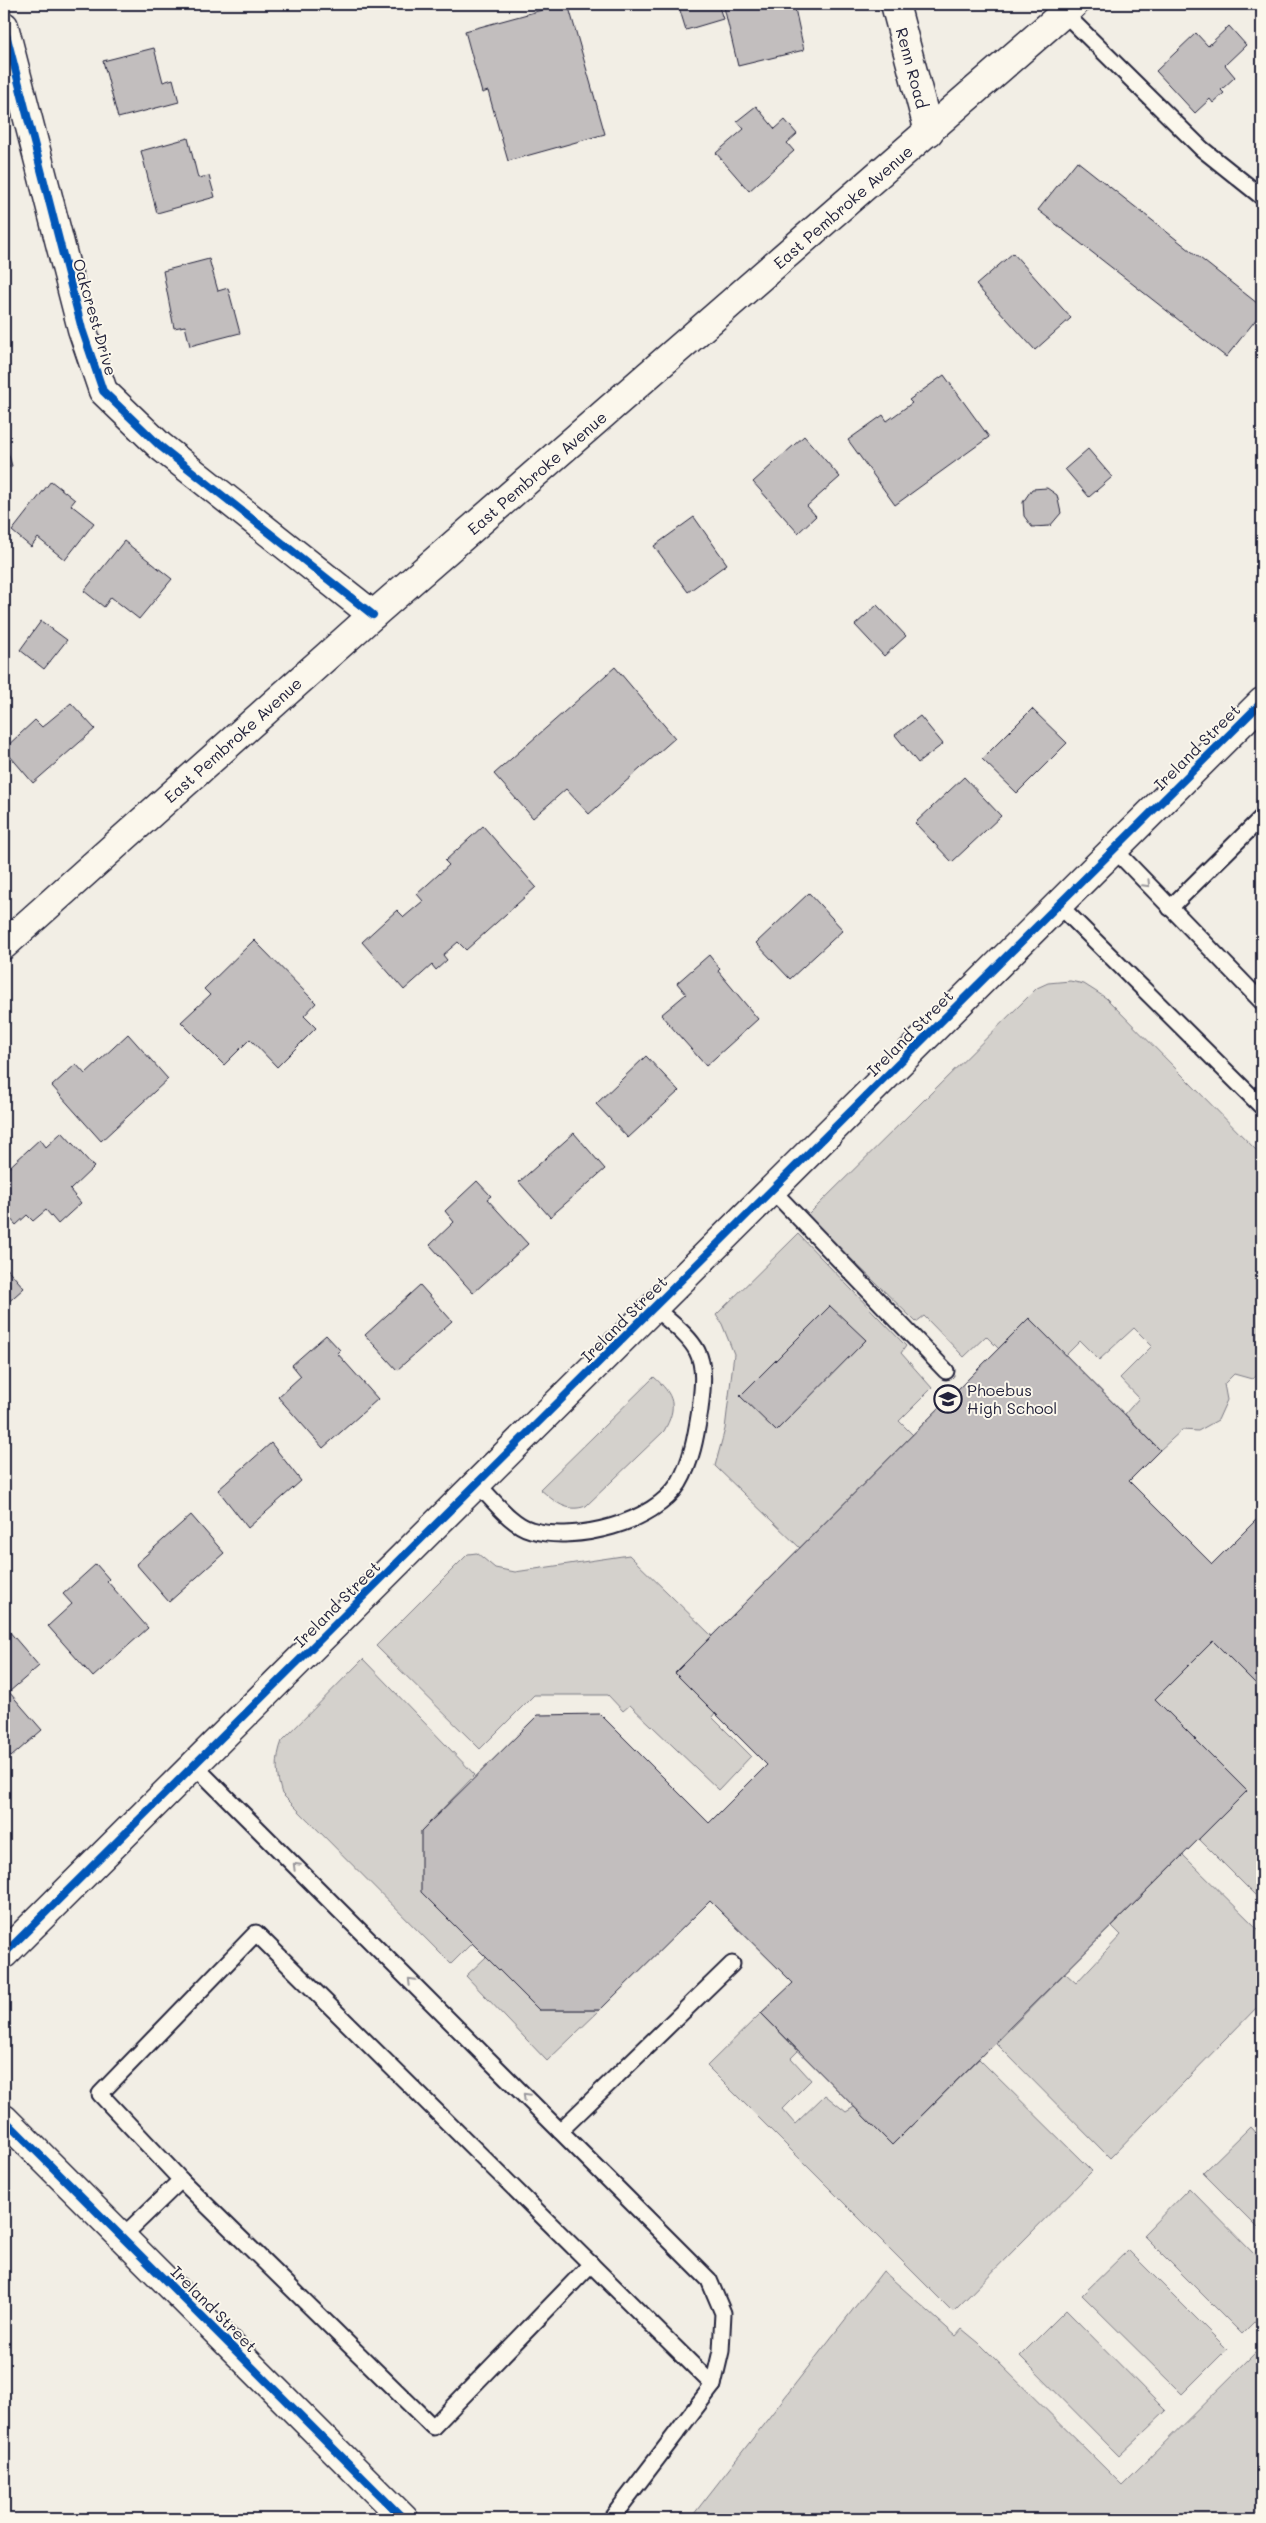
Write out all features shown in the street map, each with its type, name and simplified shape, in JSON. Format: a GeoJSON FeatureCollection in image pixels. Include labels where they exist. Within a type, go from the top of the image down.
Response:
{"type":"FeatureCollection","features":[{"type":"Feature","properties":{"kind":"street","name":"Renn Road"},"geometry":{"type":"LineString","coordinates":[[895,4],[929,132]]}},
{"type":"Feature","properties":{"kind":"street","name":"East Pembroke Avenue"},"geometry":{"type":"LineString","coordinates":[[4,945],[374,615],[1069,8]]}},
{"type":"Feature","properties":{"kind":"street","name":"Oakcrest Drive"},"geometry":{"type":"LineString","coordinates":[[4,26],[82,329],[103,391],[160,446],[374,615]]}},
{"type":"Feature","properties":{"kind":"street","name":"Ireland Street"},"geometry":{"type":"LineString","coordinates":[[4,1954],[1262,702]]}},
{"type":"Feature","properties":{"kind":"street","name":"Ireland Street"},"geometry":{"type":"LineString","coordinates":[[4,2119],[404,2519]]}},
{"type":"Feature","properties":{"kind":"lane"},"geometry":{"type":"LineString","coordinates":[[1069,8],[1202,149],[1262,197]]}},
{"type":"Feature","properties":{"kind":"lane"},"geometry":{"type":"LineString","coordinates":[[1170,908],[1262,817]]}},
{"type":"Feature","properties":{"kind":"lane"},"geometry":{"type":"LineString","coordinates":[[1114,849],[1262,1002]]}},
{"type":"Feature","properties":{"kind":"lane"},"geometry":{"type":"LineString","coordinates":[[1058,904],[1262,1107]]}},
{"type":"Feature","properties":{"kind":"lane"},"geometry":{"type":"LineString","coordinates":[[772,1190],[946,1371]]}},
{"type":"Feature","properties":{"kind":"lane"},"geometry":{"type":"LineString","coordinates":[[478,1484],[520,1525],[531,1530],[552,1533],[586,1532],[620,1525],[654,1508],[678,1484],[691,1457],[698,1426],[702,1391],[702,1362],[697,1350],[684,1335],[654,1308]]}},
{"type":"Feature","properties":{"kind":"lane"},"geometry":{"type":"LineString","coordinates":[[194,1765],[709,2280],[723,2313],[721,2351],[713,2385],[611,2519]]}},
{"type":"Feature","properties":{"kind":"lane"},"geometry":{"type":"LineString","coordinates":[[590,2264],[433,2428],[181,2180],[100,2094],[256,1933],[713,2385]]}},
{"type":"Feature","properties":{"kind":"lane"},"geometry":{"type":"LineString","coordinates":[[560,2131],[732,1964]]}},
{"type":"Feature","properties":{"kind":"lane"},"geometry":{"type":"LineString","coordinates":[[122,2237],[181,2180]]}},
{"type":"Feature","properties":{"kind":"shaded area"},"geometry":{"type":"Polygon","coordinates":[[[1070,981],[1084,984],[1106,998],[1262,1156],[1262,1371],[1252,1379],[1234,1374],[1224,1384],[1227,1400],[1218,1420],[1198,1431],[1182,1430],[1160,1450],[1125,1414],[1139,1398],[1120,1378],[1152,1346],[1134,1328],[1099,1360],[1080,1341],[1066,1355],[999,1349],[986,1336],[964,1357],[924,1316],[916,1322],[807,1216],[1037,988],[1048,983],[1070,981]]]}},
{"type":"Feature","properties":{"kind":"shaded area"},"geometry":{"type":"Polygon","coordinates":[[[798,1234],[906,1346],[901,1353],[932,1388],[899,1421],[913,1435],[800,1548],[715,1466],[725,1429],[734,1354],[722,1324],[716,1315],[798,1234]]]}},
{"type":"Feature","properties":{"kind":"shaded area"},"geometry":{"type":"Polygon","coordinates":[[[654,1377],[670,1395],[672,1401],[671,1415],[664,1431],[586,1506],[579,1508],[567,1507],[556,1502],[540,1489],[654,1377]]]}},
{"type":"Feature","properties":{"kind":"shaded area"},"geometry":{"type":"Polygon","coordinates":[[[477,1553],[495,1568],[515,1572],[629,1555],[712,1636],[675,1673],[715,1713],[712,1717],[751,1756],[719,1790],[630,1705],[623,1711],[608,1695],[534,1695],[480,1749],[376,1646],[468,1554],[477,1553]]]}},
{"type":"Feature","properties":{"kind":"shaded area"},"geometry":{"type":"Polygon","coordinates":[[[1213,1641],[1262,1690],[1262,1707],[1258,1712],[1258,1730],[1262,1735],[1262,1902],[1199,1839],[1247,1791],[1155,1699],[1213,1641]]]}},
{"type":"Feature","properties":{"kind":"shaded area"},"geometry":{"type":"Polygon","coordinates":[[[363,1659],[475,1775],[421,1831],[472,1943],[451,1964],[282,1794],[277,1761],[282,1741],[363,1659]]]}},
{"type":"Feature","properties":{"kind":"shaded area"},"geometry":{"type":"Polygon","coordinates":[[[1183,1855],[1262,1933],[1262,2002],[1110,2158],[996,2043],[1065,1973],[1076,1983],[1121,1935],[1112,1926],[1183,1855]]]}},
{"type":"Feature","properties":{"kind":"shaded area"},"geometry":{"type":"Polygon","coordinates":[[[486,1957],[539,2010],[600,2010],[547,2061],[466,1976],[486,1957]]]}},
{"type":"Feature","properties":{"kind":"shaded area"},"geometry":{"type":"Polygon","coordinates":[[[761,2013],[798,2051],[791,2058],[811,2080],[782,2109],[795,2124],[825,2095],[846,2112],[854,2107],[892,2145],[979,2059],[1092,2171],[953,2312],[707,2066],[761,2013]]]}},
{"type":"Feature","properties":{"kind":"shaded area"},"geometry":{"type":"Polygon","coordinates":[[[1250,2127],[1262,2140],[1262,2232],[1203,2173],[1250,2127]]]}},
{"type":"Feature","properties":{"kind":"shaded area"},"geometry":{"type":"Polygon","coordinates":[[[1189,2188],[1262,2262],[1262,2314],[1242,2334],[1143,2235],[1189,2188]]]}},
{"type":"Feature","properties":{"kind":"shaded area"},"geometry":{"type":"Polygon","coordinates":[[[1128,2250],[1227,2349],[1182,2394],[1082,2295],[1128,2250]]]}},
{"type":"Feature","properties":{"kind":"shaded area"},"geometry":{"type":"Polygon","coordinates":[[[883,2271],[956,2336],[962,2329],[979,2343],[1122,2485],[1262,2346],[1262,2519],[690,2519],[883,2271]]]}},
{"type":"Feature","properties":{"kind":"shaded area"},"geometry":{"type":"Polygon","coordinates":[[[1066,2310],[1166,2411],[1119,2456],[1020,2356],[1066,2310]]]}},
{"type":"Feature","properties":{"kind":"building"},"geometry":{"type":"Polygon","coordinates":[[[568,4],[605,134],[508,161],[488,91],[482,93],[465,31],[568,4]]]}},
{"type":"Feature","properties":{"kind":"building"},"geometry":{"type":"Polygon","coordinates":[[[678,4],[718,4],[723,19],[686,30],[678,4]]]}},
{"type":"Feature","properties":{"kind":"building"},"geometry":{"type":"Polygon","coordinates":[[[738,4],[794,4],[804,50],[738,66],[724,7],[738,4]]]}},
{"type":"Feature","properties":{"kind":"building"},"geometry":{"type":"Polygon","coordinates":[[[1229,26],[1246,45],[1225,65],[1235,77],[1221,90],[1224,93],[1213,103],[1210,99],[1195,113],[1156,71],[1196,33],[1208,46],[1229,26]]]}},
{"type":"Feature","properties":{"kind":"building"},"geometry":{"type":"Polygon","coordinates":[[[154,48],[163,82],[173,79],[179,102],[118,118],[103,61],[154,48]]]}},
{"type":"Feature","properties":{"kind":"building"},"geometry":{"type":"Polygon","coordinates":[[[756,106],[775,129],[785,120],[797,134],[787,143],[794,151],[749,191],[716,153],[744,129],[737,121],[756,106]]]}},
{"type":"Feature","properties":{"kind":"building"},"geometry":{"type":"Polygon","coordinates":[[[188,138],[198,178],[209,176],[215,197],[157,213],[141,151],[188,138]]]}},
{"type":"Feature","properties":{"kind":"building"},"geometry":{"type":"Polygon","coordinates":[[[1077,161],[1262,307],[1262,312],[1226,357],[1038,210],[1077,161]]]}},
{"type":"Feature","properties":{"kind":"building"},"geometry":{"type":"Polygon","coordinates":[[[1013,253],[1071,318],[1035,350],[976,285],[1013,253]]]}},
{"type":"Feature","properties":{"kind":"building"},"geometry":{"type":"Polygon","coordinates":[[[209,259],[218,291],[228,288],[240,333],[190,346],[185,326],[174,328],[163,271],[209,259]]]}},
{"type":"Feature","properties":{"kind":"building"},"geometry":{"type":"Polygon","coordinates":[[[944,375],[989,437],[895,505],[848,440],[883,415],[887,421],[912,403],[909,400],[944,375]]]}},
{"type":"Feature","properties":{"kind":"building"},"geometry":{"type":"Polygon","coordinates":[[[804,436],[840,477],[807,506],[816,516],[798,533],[753,482],[804,436]]]}},
{"type":"Feature","properties":{"kind":"building"},"geometry":{"type":"Polygon","coordinates":[[[4,438],[12,466],[4,469],[4,438]]]}},
{"type":"Feature","properties":{"kind":"building"},"geometry":{"type":"Polygon","coordinates":[[[1088,449],[1112,477],[1089,497],[1065,469],[1088,449]]]}},
{"type":"Feature","properties":{"kind":"building"},"geometry":{"type":"Polygon","coordinates":[[[51,481],[75,500],[71,505],[94,523],[65,560],[38,538],[31,547],[12,531],[51,481]]]}},
{"type":"Feature","properties":{"kind":"building"},"geometry":{"type":"Polygon","coordinates":[[[1047,488],[1057,495],[1061,513],[1050,526],[1032,527],[1024,516],[1023,502],[1032,489],[1047,488]]]}},
{"type":"Feature","properties":{"kind":"building"},"geometry":{"type":"Polygon","coordinates":[[[694,517],[727,564],[688,592],[654,546],[694,517]]]}},
{"type":"Feature","properties":{"kind":"building"},"geometry":{"type":"Polygon","coordinates":[[[124,541],[172,579],[139,619],[111,597],[104,607],[84,591],[124,541]]]}},
{"type":"Feature","properties":{"kind":"building"},"geometry":{"type":"Polygon","coordinates":[[[877,605],[906,636],[884,656],[855,625],[877,605]]]}},
{"type":"Feature","properties":{"kind":"building"},"geometry":{"type":"Polygon","coordinates":[[[41,621],[67,640],[44,669],[20,650],[41,621]]]}},
{"type":"Feature","properties":{"kind":"building"},"geometry":{"type":"Polygon","coordinates":[[[615,667],[675,738],[589,814],[566,789],[533,818],[494,774],[615,667]]]}},
{"type":"Feature","properties":{"kind":"building"},"geometry":{"type":"Polygon","coordinates":[[[71,703],[95,729],[33,783],[4,749],[35,720],[42,727],[71,703]]]}},
{"type":"Feature","properties":{"kind":"building"},"geometry":{"type":"Polygon","coordinates":[[[1032,709],[1067,743],[1017,793],[982,759],[1032,709]]]}},
{"type":"Feature","properties":{"kind":"building"},"geometry":{"type":"Polygon","coordinates":[[[920,716],[943,744],[918,763],[895,735],[920,716]]]}},
{"type":"Feature","properties":{"kind":"building"},"geometry":{"type":"Polygon","coordinates":[[[964,777],[1001,816],[952,862],[915,823],[964,777]]]}},
{"type":"Feature","properties":{"kind":"building"},"geometry":{"type":"Polygon","coordinates":[[[483,826],[536,887],[466,950],[458,942],[443,955],[447,960],[436,970],[432,965],[404,990],[362,942],[397,910],[404,917],[423,901],[417,894],[449,865],[445,861],[483,826]]]}},
{"type":"Feature","properties":{"kind":"building"},"geometry":{"type":"Polygon","coordinates":[[[809,893],[843,930],[790,979],[756,943],[809,893]]]}},
{"type":"Feature","properties":{"kind":"building"},"geometry":{"type":"Polygon","coordinates":[[[254,940],[316,1003],[304,1016],[316,1028],[277,1067],[250,1039],[224,1065],[181,1022],[210,995],[204,989],[254,940]]]}},
{"type":"Feature","properties":{"kind":"building"},"geometry":{"type":"Polygon","coordinates":[[[709,955],[720,969],[718,971],[758,1019],[706,1066],[661,1015],[686,994],[677,983],[709,955]]]}},
{"type":"Feature","properties":{"kind":"building"},"geometry":{"type":"Polygon","coordinates":[[[128,1034],[168,1079],[101,1141],[52,1086],[76,1064],[85,1074],[128,1034]]]}},
{"type":"Feature","properties":{"kind":"building"},"geometry":{"type":"Polygon","coordinates":[[[646,1056],[679,1091],[628,1138],[596,1104],[646,1056]]]}},
{"type":"Feature","properties":{"kind":"building"},"geometry":{"type":"Polygon","coordinates":[[[62,1132],[94,1167],[70,1190],[81,1203],[58,1224],[46,1210],[33,1221],[27,1215],[16,1225],[4,1211],[4,1172],[40,1139],[46,1147],[62,1132]]]}},
{"type":"Feature","properties":{"kind":"building"},"geometry":{"type":"Polygon","coordinates":[[[574,1133],[605,1169],[550,1217],[519,1182],[574,1133]]]}},
{"type":"Feature","properties":{"kind":"building"},"geometry":{"type":"Polygon","coordinates":[[[477,1181],[491,1196],[487,1199],[528,1244],[473,1293],[430,1245],[454,1222],[445,1211],[477,1181]]]}},
{"type":"Feature","properties":{"kind":"building"},"geometry":{"type":"Polygon","coordinates":[[[4,1265],[24,1288],[4,1306],[4,1265]]]}},
{"type":"Feature","properties":{"kind":"building"},"geometry":{"type":"Polygon","coordinates":[[[420,1285],[452,1321],[397,1370],[365,1335],[420,1285]]]}},
{"type":"Feature","properties":{"kind":"building"},"geometry":{"type":"Polygon","coordinates":[[[830,1306],[866,1340],[776,1431],[740,1396],[830,1306]]]}},
{"type":"Feature","properties":{"kind":"building","name":"Phoebus High School"},"geometry":{"type":"Polygon","coordinates":[[[1029,1318],[1160,1450],[1129,1481],[1212,1564],[1262,1514],[1262,1690],[1213,1641],[1155,1699],[1247,1791],[892,2145],[761,2013],[793,1983],[710,1901],[600,2010],[539,2010],[421,1892],[421,1831],[538,1715],[600,1714],[709,1823],[767,1765],[675,1673],[1029,1318]]]}},
{"type":"Feature","properties":{"kind":"building"},"geometry":{"type":"Polygon","coordinates":[[[326,1335],[340,1350],[337,1353],[378,1399],[323,1448],[278,1397],[301,1376],[292,1365],[326,1335]]]}},
{"type":"Feature","properties":{"kind":"building"},"geometry":{"type":"Polygon","coordinates":[[[271,1443],[301,1481],[248,1528],[218,1490],[271,1443]]]}},
{"type":"Feature","properties":{"kind":"building"},"geometry":{"type":"Polygon","coordinates":[[[1262,1469],[1262,1495],[1258,1491],[1258,1473],[1262,1469]]]}},
{"type":"Feature","properties":{"kind":"building"},"geometry":{"type":"Polygon","coordinates":[[[191,1515],[224,1553],[169,1602],[136,1564],[191,1515]]]}},
{"type":"Feature","properties":{"kind":"building"},"geometry":{"type":"Polygon","coordinates":[[[96,1564],[109,1579],[107,1581],[148,1628],[93,1677],[48,1626],[72,1604],[63,1594],[96,1564]]]}},
{"type":"Feature","properties":{"kind":"building"},"geometry":{"type":"Polygon","coordinates":[[[8,1630],[39,1666],[9,1692],[42,1730],[11,1757],[4,1748],[4,1634],[8,1630]]]}},
{"type":"Feature","properties":{"kind":"building"},"geometry":{"type":"Polygon","coordinates":[[[1262,1707],[1262,1735],[1258,1731],[1258,1711],[1262,1707]]]}},
{"type":"Feature","properties":{"kind":"cycle path"},"geometry":{"type":"LineString","coordinates":[[4,26],[82,329],[103,391],[160,446],[373,615]]}},
{"type":"Feature","properties":{"kind":"cycle path"},"geometry":{"type":"LineString","coordinates":[[4,1954],[1262,702]]}},
{"type":"Feature","properties":{"kind":"cycle path"},"geometry":{"type":"LineString","coordinates":[[4,2119],[404,2519]]}},
{"type":"Feature","properties":{"kind":"place","name":"Phoebus High School"},"geometry":{"type":"Point","coordinates":[948,1399]}}]}
